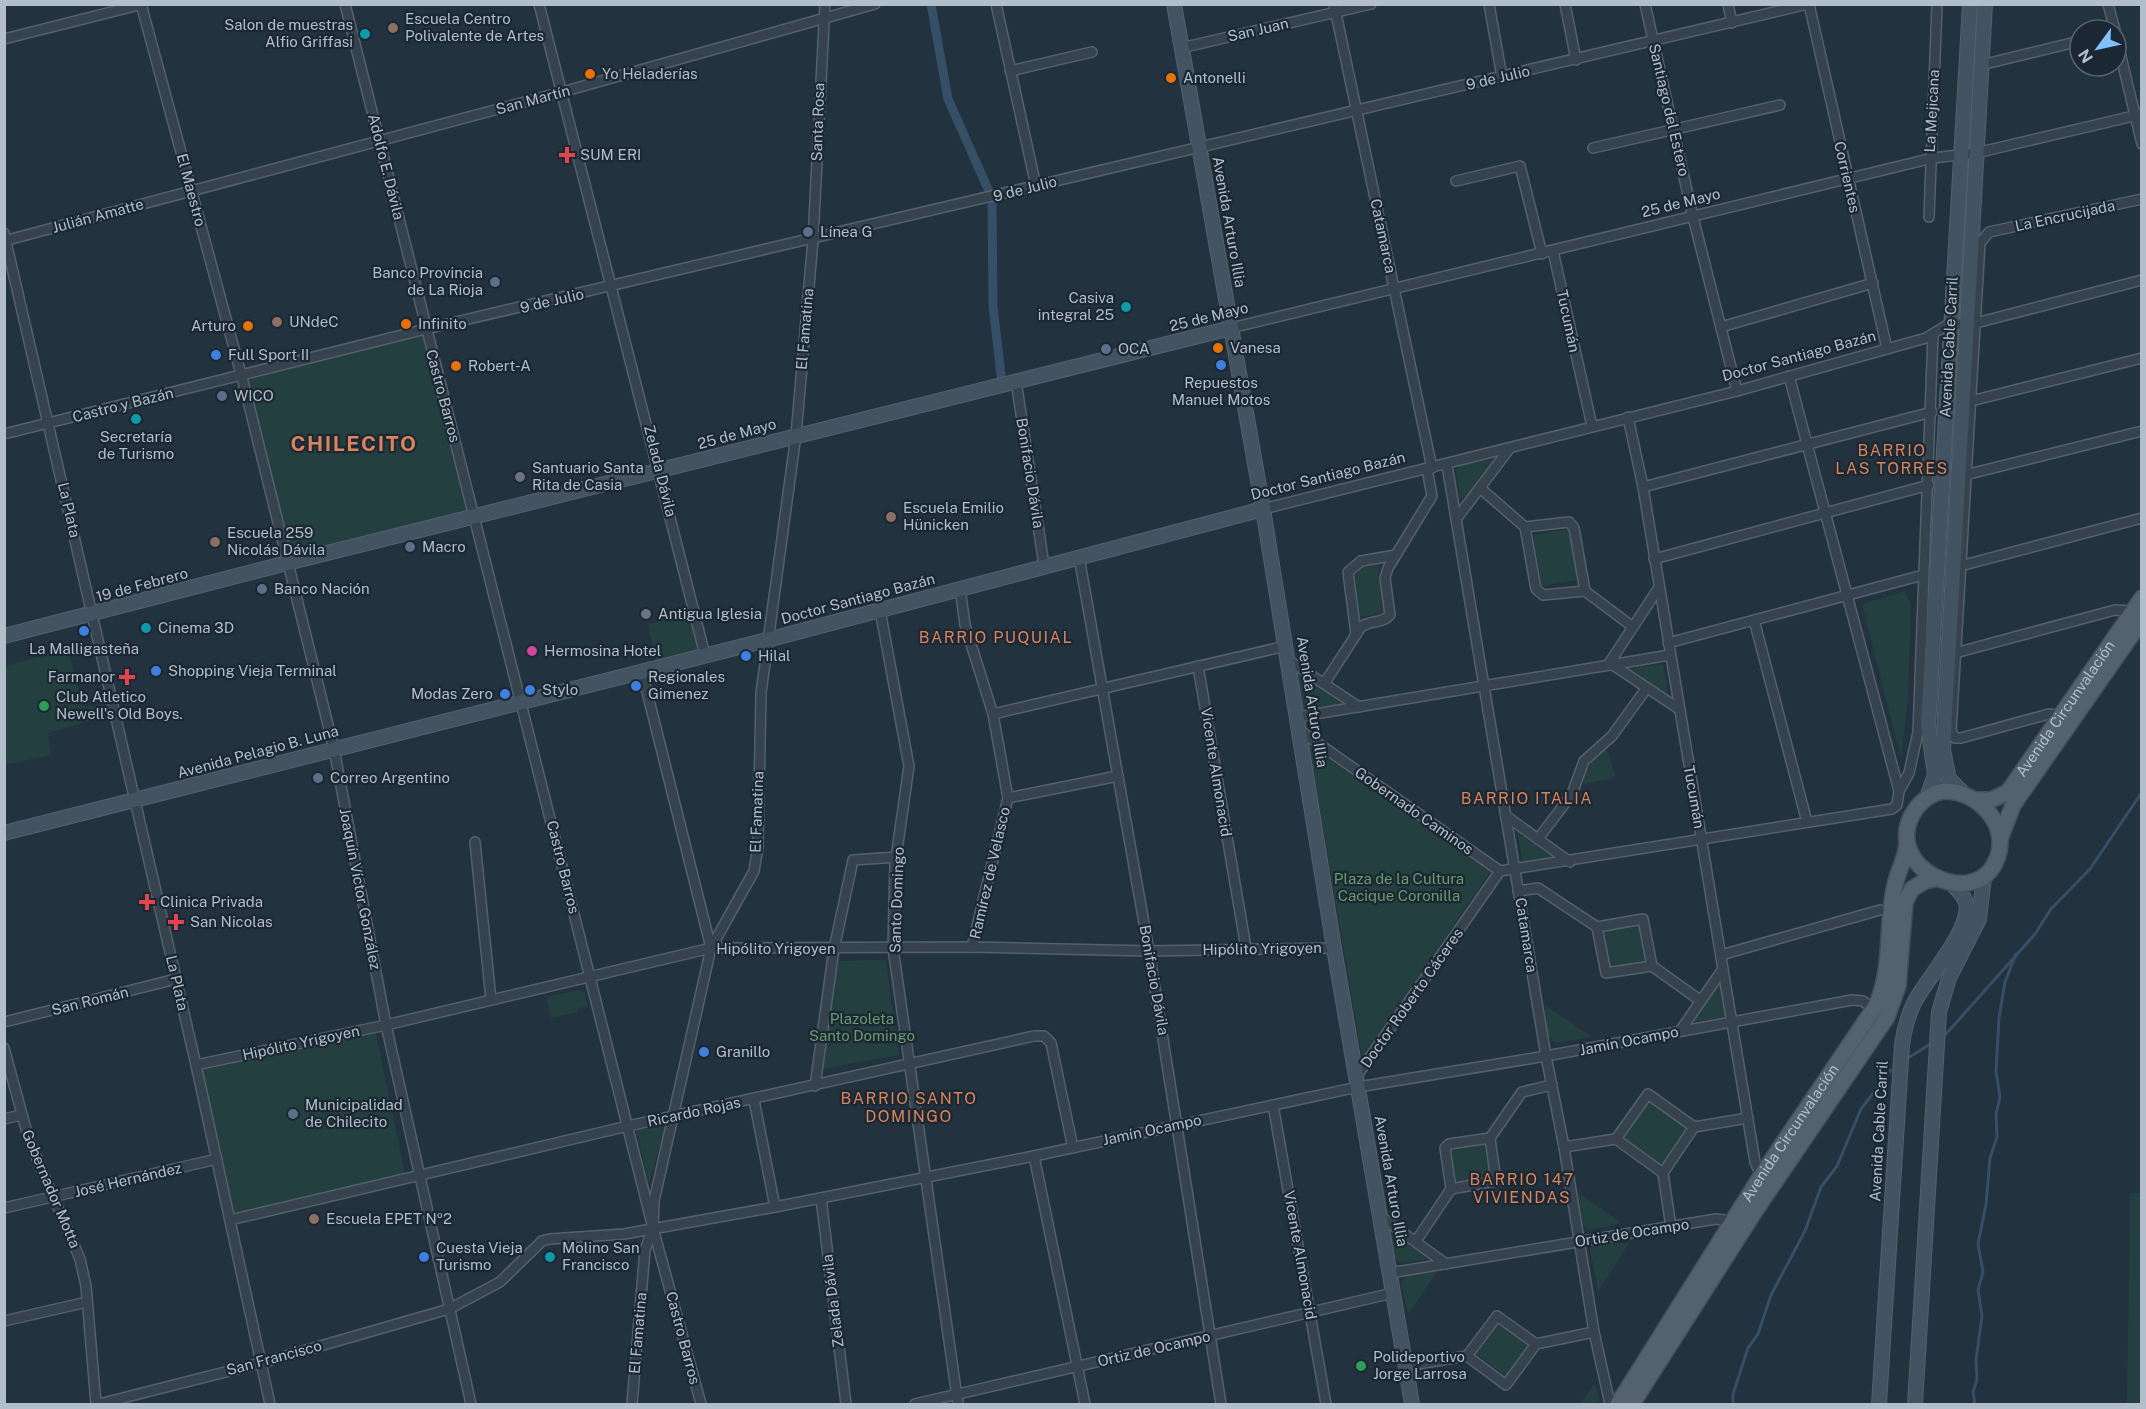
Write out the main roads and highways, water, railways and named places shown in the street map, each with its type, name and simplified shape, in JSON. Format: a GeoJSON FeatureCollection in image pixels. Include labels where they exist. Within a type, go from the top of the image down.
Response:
{"type":"FeatureCollection","features":[{"type":"Feature","properties":{"kind":"main road","name":"Avenida Arturo Illia"},"geometry":{"type":"LineString","coordinates":[[1174,4],[1263,509],[1334,948],[1412,1404]]}},
{"type":"Feature","properties":{"kind":"main road","name":"Avenida Cable Carril"},"geometry":{"type":"LineString","coordinates":[[1969,797],[1949,779],[1943,750],[1969,154],[1970,4]]}},
{"type":"Feature","properties":{"kind":"main road","name":"Avenida Cable Carril"},"geometry":{"type":"LineString","coordinates":[[1969,154],[1981,65],[1985,4]]}},
{"type":"Feature","properties":{"kind":"main road","name":"Avenida Cable Carril"},"geometry":{"type":"LineString","coordinates":[[1927,797],[1935,775],[1928,725],[1961,323]]}},
{"type":"Feature","properties":{"kind":"main road","name":"25 de Mayo"},"geometry":{"type":"LineString","coordinates":[[287,563],[1231,328]]}},
{"type":"Feature","properties":{"kind":"main road","name":"Doctor Santiago Bazán"},"geometry":{"type":"LineString","coordinates":[[520,703],[1263,509]]}},
{"type":"Feature","properties":{"kind":"main road","name":"19 de Febrero"},"geometry":{"type":"LineString","coordinates":[[4,636],[93,615],[287,563]]}},
{"type":"Feature","properties":{"kind":"main road","name":"Avenida Circunvalación"},"geometry":{"type":"LineString","coordinates":[[2000,839],[2013,805],[2137,616],[2142,598]]}},
{"type":"Feature","properties":{"kind":"main road","name":"Avenida Circunvalación"},"geometry":{"type":"LineString","coordinates":[[1969,797],[1991,800],[2008,792],[2137,616]]}},
{"type":"Feature","properties":{"kind":"main road","name":"Avenida Pelagio B. Luna"},"geometry":{"type":"LineString","coordinates":[[4,833],[520,703]]}},
{"type":"Feature","properties":{"kind":"main road"},"geometry":{"type":"LineString","coordinates":[[1915,1404],[1940,1012],[1949,978],[1978,919],[1984,877],[1995,863],[2000,839],[1994,820],[1969,797],[1944,791],[1927,797],[1911,816],[1907,841],[1918,866],[1944,880],[1968,883],[1984,877]]}},
{"type":"Feature","properties":{"kind":"main road","name":"Avenida Circunvalación"},"geometry":{"type":"LineString","coordinates":[[1618,1404],[1761,1176],[1874,1010],[1885,984],[1896,881],[1905,861],[1907,841]]}},
{"type":"Feature","properties":{"kind":"main road","name":"Avenida Cable Carril"},"geometry":{"type":"LineString","coordinates":[[1879,1404],[1904,1029],[1916,1000],[1956,938],[1963,921],[1966,903],[1944,880]]}},
{"type":"Feature","properties":{"kind":"main road","name":"Avenida Circunvalación"},"geometry":{"type":"LineString","coordinates":[[1632,1404],[1756,1208],[1887,1017],[1898,986],[1904,911],[1908,894],[1925,881],[1944,880]]}},
{"type":"Feature","properties":{"kind":"waterway"},"geometry":{"type":"LineString","coordinates":[[931,4],[948,99],[992,198],[993,306],[1002,384]]}},
{"type":"Feature","properties":{"kind":"waterway"},"geometry":{"type":"LineString","coordinates":[[1946,1034],[2035,934],[2051,909],[2090,869],[2142,792]]}},
{"type":"Feature","properties":{"kind":"waterway"},"geometry":{"type":"LineString","coordinates":[[1975,1404],[1973,1392],[1977,1379],[1976,1360],[1982,1316],[1978,1290],[1983,1272],[1978,1244],[1986,1204],[1990,1158],[1997,1137],[1996,1114],[2000,1097],[1996,1072],[1999,1018],[2005,982],[2016,954]]}},
{"type":"Feature","properties":{"kind":"waterway"},"geometry":{"type":"LineString","coordinates":[[1908,1058],[1929,1045]]}},
{"type":"Feature","properties":{"kind":"waterway"},"geometry":{"type":"LineString","coordinates":[[1733,1404],[1733,1394],[1748,1348],[1758,1334],[1771,1295],[1805,1231],[1821,1187],[1837,1166],[1861,1109],[1891,1070]]}},
{"type":"Feature","properties":{"kind":"place","name":"Escuela Centro Polivalente de Artes"},"geometry":{"type":"Point","coordinates":[393,28]}},
{"type":"Feature","properties":{"kind":"place","name":"Salon de muestras Alfio Griffasi"},"geometry":{"type":"Point","coordinates":[365,34]}},
{"type":"Feature","properties":{"kind":"place","name":"Yo Heladerías"},"geometry":{"type":"Point","coordinates":[590,74]}},
{"type":"Feature","properties":{"kind":"place","name":"Antonelli"},"geometry":{"type":"Point","coordinates":[1171,78]}},
{"type":"Feature","properties":{"kind":"place","name":"SUM ERI"},"geometry":{"type":"Point","coordinates":[567,155]}},
{"type":"Feature","properties":{"kind":"place","name":"Línea G"},"geometry":{"type":"Point","coordinates":[808,232]}},
{"type":"Feature","properties":{"kind":"place","name":"Banco Provincia de La Rioja"},"geometry":{"type":"Point","coordinates":[495,282]}},
{"type":"Feature","properties":{"kind":"place","name":"Casiva integral 25"},"geometry":{"type":"Point","coordinates":[1126,307]}},
{"type":"Feature","properties":{"kind":"place","name":"UNdeC"},"geometry":{"type":"Point","coordinates":[277,322]}},
{"type":"Feature","properties":{"kind":"place","name":"Infinito"},"geometry":{"type":"Point","coordinates":[406,324]}},
{"type":"Feature","properties":{"kind":"place","name":"Arturo"},"geometry":{"type":"Point","coordinates":[248,326]}},
{"type":"Feature","properties":{"kind":"place","name":"Vanesa"},"geometry":{"type":"Point","coordinates":[1218,348]}},
{"type":"Feature","properties":{"kind":"place","name":"OCA"},"geometry":{"type":"Point","coordinates":[1106,349]}},
{"type":"Feature","properties":{"kind":"place","name":"Full Sport II"},"geometry":{"type":"Point","coordinates":[216,355]}},
{"type":"Feature","properties":{"kind":"place","name":"Repuestos Manuel Motos"},"geometry":{"type":"Point","coordinates":[1221,365]}},
{"type":"Feature","properties":{"kind":"place","name":"Robert-A"},"geometry":{"type":"Point","coordinates":[456,366]}},
{"type":"Feature","properties":{"kind":"place","name":"WICO"},"geometry":{"type":"Point","coordinates":[222,396]}},
{"type":"Feature","properties":{"kind":"place","name":"Secretaría de Turismo"},"geometry":{"type":"Point","coordinates":[136,419]}},
{"type":"Feature","properties":{"kind":"place","name":"Santuario Santa Rita de Casia"},"geometry":{"type":"Point","coordinates":[520,477]}},
{"type":"Feature","properties":{"kind":"place","name":"Escuela Emilio Hünicken"},"geometry":{"type":"Point","coordinates":[891,517]}},
{"type":"Feature","properties":{"kind":"place","name":"Escuela 259 Nicolás Dávila"},"geometry":{"type":"Point","coordinates":[215,542]}},
{"type":"Feature","properties":{"kind":"place","name":"Macro"},"geometry":{"type":"Point","coordinates":[410,547]}},
{"type":"Feature","properties":{"kind":"place","name":"Banco Nación"},"geometry":{"type":"Point","coordinates":[262,589]}},
{"type":"Feature","properties":{"kind":"place","name":"Antigua Iglesia"},"geometry":{"type":"Point","coordinates":[646,614]}},
{"type":"Feature","properties":{"kind":"place","name":"Cinema 3D"},"geometry":{"type":"Point","coordinates":[146,628]}},
{"type":"Feature","properties":{"kind":"place","name":"La Malligasteña"},"geometry":{"type":"Point","coordinates":[84,631]}},
{"type":"Feature","properties":{"kind":"place","name":"Hermosina Hotel"},"geometry":{"type":"Point","coordinates":[532,651]}},
{"type":"Feature","properties":{"kind":"place","name":"Hilal"},"geometry":{"type":"Point","coordinates":[746,656]}},
{"type":"Feature","properties":{"kind":"place","name":"Shopping Vieja Terminal"},"geometry":{"type":"Point","coordinates":[156,671]}},
{"type":"Feature","properties":{"kind":"place","name":"Farmanor"},"geometry":{"type":"Point","coordinates":[127,677]}},
{"type":"Feature","properties":{"kind":"place","name":"Regionales Gimenez"},"geometry":{"type":"Point","coordinates":[636,686]}},
{"type":"Feature","properties":{"kind":"place","name":"Stylo"},"geometry":{"type":"Point","coordinates":[530,690]}},
{"type":"Feature","properties":{"kind":"place","name":"Modas Zero"},"geometry":{"type":"Point","coordinates":[505,694]}},
{"type":"Feature","properties":{"kind":"place","name":"Club Atletico Newell's Old Boys."},"geometry":{"type":"Point","coordinates":[44,706]}},
{"type":"Feature","properties":{"kind":"place","name":"Correo Argentino"},"geometry":{"type":"Point","coordinates":[318,778]}},
{"type":"Feature","properties":{"kind":"place","name":"Clinica Privada"},"geometry":{"type":"Point","coordinates":[147,902]}},
{"type":"Feature","properties":{"kind":"place","name":"San Nicolas"},"geometry":{"type":"Point","coordinates":[176,922]}},
{"type":"Feature","properties":{"kind":"place","name":"Granillo"},"geometry":{"type":"Point","coordinates":[704,1052]}},
{"type":"Feature","properties":{"kind":"place","name":"Municipalidad de Chilecito"},"geometry":{"type":"Point","coordinates":[293,1114]}},
{"type":"Feature","properties":{"kind":"place","name":"Escuela EPET Nº2"},"geometry":{"type":"Point","coordinates":[314,1219]}},
{"type":"Feature","properties":{"kind":"place","name":"Cuesta Vieja Turismo"},"geometry":{"type":"Point","coordinates":[424,1257]}},
{"type":"Feature","properties":{"kind":"place","name":"Molino San Francisco"},"geometry":{"type":"Point","coordinates":[550,1257]}},
{"type":"Feature","properties":{"kind":"place","name":"Polideportivo Jorge Larrosa"},"geometry":{"type":"Point","coordinates":[1361,1366]}},
{"type":"Feature","properties":{"kind":"district","name":"CHILECITO"},"geometry":{"type":"Point","coordinates":[354,444]}},
{"type":"Feature","properties":{"kind":"district","name":"BARRIO LAS TORRES"},"geometry":{"type":"Point","coordinates":[1892,459]}},
{"type":"Feature","properties":{"kind":"district","name":"BARRIO PUQUIAL"},"geometry":{"type":"Point","coordinates":[996,637]}},
{"type":"Feature","properties":{"kind":"district","name":"BARRIO ITALIA"},"geometry":{"type":"Point","coordinates":[1527,798]}},
{"type":"Feature","properties":{"kind":"district","name":"BARRIO SANTO DOMINGO"},"geometry":{"type":"Point","coordinates":[909,1107]}},
{"type":"Feature","properties":{"kind":"district","name":"BARRIO 147 VIVIENDAS"},"geometry":{"type":"Point","coordinates":[1522,1188]}},
{"type":"Feature","properties":{"kind":"park label","name":"Plaza de la Cultura Cacique Coronilla"},"geometry":{"type":"Point","coordinates":[1399,888]}},
{"type":"Feature","properties":{"kind":"park label","name":"Plazoleta Santo Domingo"},"geometry":{"type":"Point","coordinates":[862,1028]}}]}
